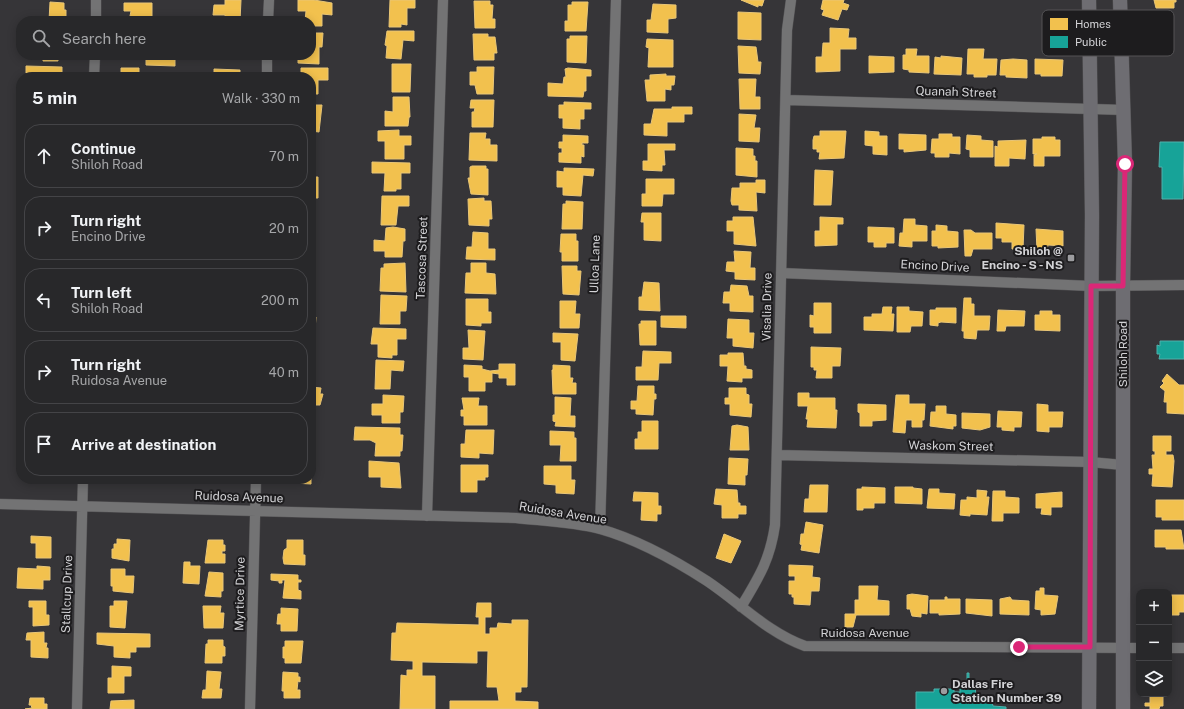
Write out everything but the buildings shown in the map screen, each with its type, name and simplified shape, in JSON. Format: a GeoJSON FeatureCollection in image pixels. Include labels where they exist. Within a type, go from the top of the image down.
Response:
{"type":"FeatureCollection","features":[{"type":"Feature","properties":{"kind":"main road","name":"Shiloh Road"},"geometry":{"type":"LineString","coordinates":[[1120,0],[1120,10]]}},
{"type":"Feature","properties":{"kind":"main road"},"geometry":{"type":"LineString","coordinates":[[1089,56],[1092,215],[1089,709]]}},
{"type":"Feature","properties":{"kind":"main road","name":"Shiloh Road"},"geometry":{"type":"LineString","coordinates":[[1123,56],[1125,110],[1123,286],[1123,709]]}},
{"type":"Feature","properties":{"kind":"street"},"geometry":{"type":"LineString","coordinates":[[96,0],[96,16]]}},
{"type":"Feature","properties":{"kind":"street"},"geometry":{"type":"LineString","coordinates":[[268,16],[269,0]]}},
{"type":"Feature","properties":{"kind":"street","name":"Tascosa Street"},"geometry":{"type":"LineString","coordinates":[[427,516],[443,0]]}},
{"type":"Feature","properties":{"kind":"street","name":"Ulloa Lane"},"geometry":{"type":"LineString","coordinates":[[600,529],[616,0]]}},
{"type":"Feature","properties":{"kind":"street","name":"Visalia Drive"},"geometry":{"type":"LineString","coordinates":[[741,607],[765,568],[772,546],[775,525],[787,30],[791,0]]}},
{"type":"Feature","properties":{"kind":"street"},"geometry":{"type":"LineString","coordinates":[[94,72],[95,60]]}},
{"type":"Feature","properties":{"kind":"street"},"geometry":{"type":"LineString","coordinates":[[266,72],[267,60]]}},
{"type":"Feature","properties":{"kind":"street","name":"Quanah Street"},"geometry":{"type":"LineString","coordinates":[[786,100],[1125,110]]}},
{"type":"Feature","properties":{"kind":"street","name":"Encino Drive"},"geometry":{"type":"LineString","coordinates":[[781,273],[1091,286],[1184,285]]}},
{"type":"Feature","properties":{"kind":"street","name":"Waskom Street"},"geometry":{"type":"LineString","coordinates":[[777,455],[1090,462],[1123,465]]}},
{"type":"Feature","properties":{"kind":"street","name":"Stallcup Drive"},"geometry":{"type":"LineString","coordinates":[[77,709],[83,484]]}},
{"type":"Feature","properties":{"kind":"street","name":"Myrtice Drive"},"geometry":{"type":"LineString","coordinates":[[250,709],[256,484]]}},
{"type":"Feature","properties":{"kind":"street","name":"Ruidosa Avenue"},"geometry":{"type":"LineString","coordinates":[[0,504],[516,518],[600,529],[637,543],[675,562],[707,582],[786,640],[806,646],[1136,648]]}},
{"type":"Feature","properties":{"kind":"street"},"geometry":{"type":"LineString","coordinates":[[1172,648],[1184,648]]}},
{"type":"Feature","properties":{"kind":"place","name":"Shiloh @ Encino - S - NS"},"geometry":{"type":"Point","coordinates":[1071,258]}},
{"type":"Feature","properties":{"kind":"place","name":"Dallas Fire Station Number 39"},"geometry":{"type":"Point","coordinates":[944,691]}},
{"type":"Feature","properties":{"kind":"route"},"geometry":{"type":"LineString","coordinates":[[1019,647],[1090,647],[1091,286],[1123,286],[1125,164]]}}]}
